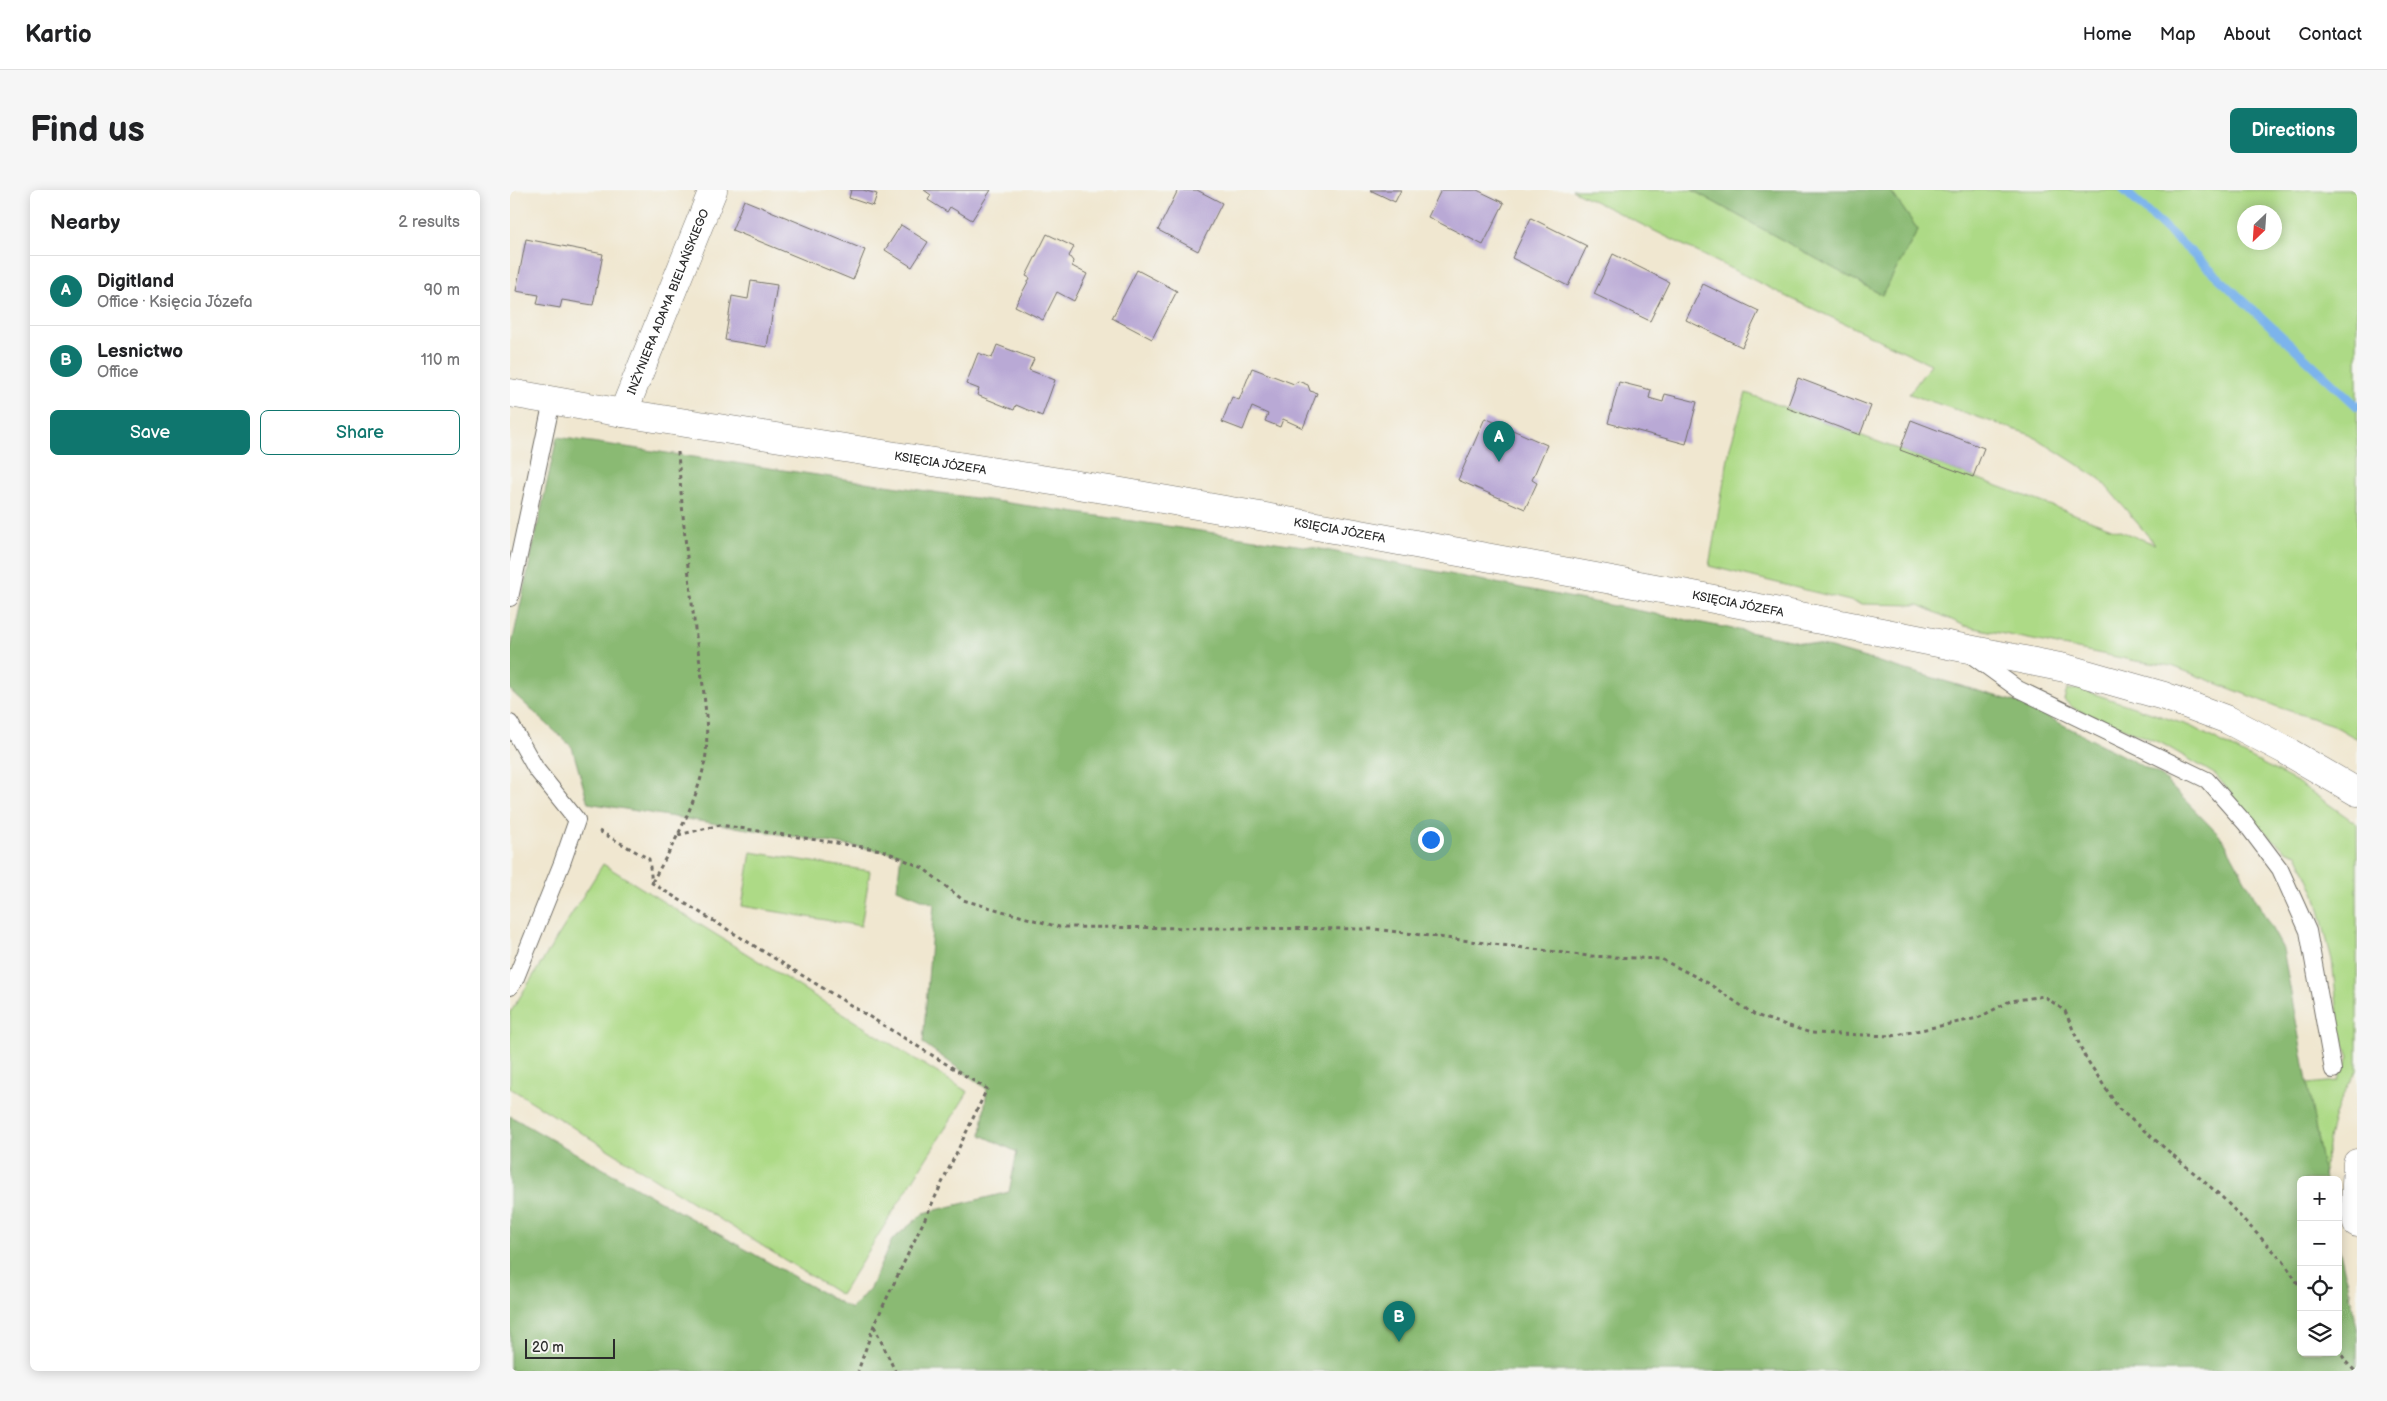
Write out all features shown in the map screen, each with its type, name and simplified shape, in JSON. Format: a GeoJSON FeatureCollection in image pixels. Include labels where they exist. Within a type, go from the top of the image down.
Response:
{"type":"FeatureCollection","features":[{"type":"Feature","properties":{"kind":"street","name":"INŻYNIERA ADAMA BIELAŃSKIEGO"},"geometry":{"type":"LineString","coordinates":[[623,414],[713,190]]}},
{"type":"Feature","properties":{"kind":"street","name":"KSIĘCIA JÓZEFA"},"geometry":{"type":"LineString","coordinates":[[510,393],[623,414],[1116,491],[1339,530],[1678,592],[2065,668],[2164,696],[2228,720],[2285,750],[2357,792]]}},
{"type":"Feature","properties":{"kind":"street"},"geometry":{"type":"LineString","coordinates":[[2357,1163],[2355,1207],[2357,1223]]}},
{"type":"Feature","properties":{"kind":"lane"},"geometry":{"type":"LineString","coordinates":[[510,598],[552,401]]}},
{"type":"Feature","properties":{"kind":"lane"},"geometry":{"type":"LineString","coordinates":[[1961,648],[2018,689],[2207,780],[2246,824],[2280,869],[2308,931],[2333,1070]]}},
{"type":"Feature","properties":{"kind":"lane"},"geometry":{"type":"LineString","coordinates":[[510,723],[536,769],[577,820],[562,863],[515,980],[510,987]]}},
{"type":"Feature","properties":{"kind":"path"},"geometry":{"type":"LineString","coordinates":[[652,883],[678,834],[701,777],[706,743],[703,692],[682,520],[677,443]]}},
{"type":"Feature","properties":{"kind":"path"},"geometry":{"type":"LineString","coordinates":[[577,820],[650,859],[652,883]]}},
{"type":"Feature","properties":{"kind":"path"},"geometry":{"type":"LineString","coordinates":[[678,834],[720,824],[882,850],[923,868],[963,900],[1059,927],[1374,929],[1589,956],[1662,959],[1708,983],[1755,1015],[1811,1033],[1892,1036],[1978,1018],[2010,1001],[2044,996],[2065,1011],[2084,1055],[2119,1109],[2221,1196],[2282,1260],[2297,1282]]}},
{"type":"Feature","properties":{"kind":"path"},"geometry":{"type":"LineString","coordinates":[[652,883],[987,1089],[874,1325],[858,1371]]}},
{"type":"Feature","properties":{"kind":"path"},"geometry":{"type":"LineString","coordinates":[[874,1325],[895,1371]]}},
{"type":"Feature","properties":{"kind":"path"},"geometry":{"type":"LineString","coordinates":[[2342,1355],[2355,1371]]}},
{"type":"Feature","properties":{"kind":"green space"},"geometry":{"type":"Polygon","coordinates":[[[1572,190],[1692,190],[1882,295],[1918,230],[1890,190],[2357,190],[2357,739],[2333,725],[2278,707],[2172,666],[2136,661],[1965,626],[1919,605],[1862,604],[1709,566],[1730,447],[1746,393],[2155,544],[2100,479],[2031,435],[1909,394],[1931,364],[1790,298],[1572,190]]]}},
{"type":"Feature","properties":{"kind":"green space"},"geometry":{"type":"Polygon","coordinates":[[[1692,190],[1890,190],[1918,230],[1882,295],[1692,190]]]}},
{"type":"Feature","properties":{"kind":"green space"},"geometry":{"type":"Polygon","coordinates":[[[557,437],[1310,547],[1831,648],[2023,704],[2160,775],[2223,839],[2283,949],[2324,1176],[2297,1176],[2297,1356],[2342,1356],[2342,1261],[2357,1327],[2357,1371],[510,1371],[510,1116],[851,1309],[870,1288],[892,1240],[924,1213],[1009,1192],[1017,1152],[981,1135],[987,1089],[923,1043],[934,904],[897,889],[901,854],[588,803],[572,747],[510,690],[510,653],[557,437]]]}},
{"type":"Feature","properties":{"kind":"green space"},"geometry":{"type":"Polygon","coordinates":[[[2080,689],[2190,726],[2297,782],[2357,824],[2357,1071],[2342,1097],[2333,1122],[2324,1176],[2307,1084],[2337,1081],[2349,1057],[2340,1033],[2332,960],[2315,894],[2297,854],[2285,850],[2257,825],[2216,775],[2163,744],[2075,709],[2064,700],[2067,690],[2080,689]]]}},
{"type":"Feature","properties":{"kind":"green space"},"geometry":{"type":"Polygon","coordinates":[[[751,852],[870,871],[861,926],[742,906],[751,852]]]}},
{"type":"Feature","properties":{"kind":"green space"},"geometry":{"type":"Polygon","coordinates":[[[603,864],[968,1092],[841,1295],[510,1088],[510,1013],[603,864]]]}},
{"type":"Feature","properties":{"kind":"building"},"geometry":{"type":"Polygon","coordinates":[[[851,190],[863,190],[877,194],[873,206],[849,198],[851,190]]]}},
{"type":"Feature","properties":{"kind":"building"},"geometry":{"type":"Polygon","coordinates":[[[924,190],[991,190],[972,220],[950,207],[947,212],[928,200],[931,195],[924,190]]]}},
{"type":"Feature","properties":{"kind":"building"},"geometry":{"type":"Polygon","coordinates":[[[1178,190],[1197,190],[1222,203],[1198,251],[1158,230],[1178,190]]]}},
{"type":"Feature","properties":{"kind":"building"},"geometry":{"type":"Polygon","coordinates":[[[1370,190],[1401,190],[1395,202],[1370,190]]]}},
{"type":"Feature","properties":{"kind":"building"},"geometry":{"type":"Polygon","coordinates":[[[1441,190],[1477,190],[1504,203],[1483,245],[1428,217],[1441,190]]]}},
{"type":"Feature","properties":{"kind":"building"},"geometry":{"type":"Polygon","coordinates":[[[744,200],[865,250],[853,280],[732,230],[744,200]]]}},
{"type":"Feature","properties":{"kind":"building"},"geometry":{"type":"Polygon","coordinates":[[[1531,218],[1587,246],[1568,286],[1512,258],[1531,218]]]}},
{"type":"Feature","properties":{"kind":"building"},"geometry":{"type":"Polygon","coordinates":[[[901,225],[928,242],[912,267],[885,250],[901,225]]]}},
{"type":"Feature","properties":{"kind":"building"},"geometry":{"type":"Polygon","coordinates":[[[1047,234],[1074,247],[1069,256],[1073,261],[1072,266],[1087,274],[1074,301],[1057,292],[1043,320],[1015,306],[1030,278],[1026,276],[1047,234]]]}},
{"type":"Feature","properties":{"kind":"building"},"geometry":{"type":"Polygon","coordinates":[[[526,239],[603,254],[593,305],[562,300],[560,308],[537,304],[539,295],[516,291],[526,239]]]}},
{"type":"Feature","properties":{"kind":"building"},"geometry":{"type":"Polygon","coordinates":[[[1613,254],[1669,282],[1650,321],[1594,294],[1613,254]]]}},
{"type":"Feature","properties":{"kind":"building"},"geometry":{"type":"Polygon","coordinates":[[[1137,270],[1177,291],[1152,339],[1112,318],[1137,270]]]}},
{"type":"Feature","properties":{"kind":"building"},"geometry":{"type":"Polygon","coordinates":[[[751,281],[777,285],[767,347],[725,340],[732,296],[748,299],[751,281]]]}},
{"type":"Feature","properties":{"kind":"building"},"geometry":{"type":"Polygon","coordinates":[[[1703,284],[1759,311],[1742,347],[1686,320],[1703,284]]]}},
{"type":"Feature","properties":{"kind":"building"},"geometry":{"type":"Polygon","coordinates":[[[997,345],[1034,359],[1029,370],[1055,380],[1042,416],[1016,405],[1014,410],[977,395],[979,389],[966,384],[978,353],[992,358],[997,345]]]}},
{"type":"Feature","properties":{"kind":"building"},"geometry":{"type":"Polygon","coordinates":[[[1252,368],[1294,384],[1298,381],[1308,385],[1310,391],[1317,393],[1303,428],[1283,419],[1280,427],[1265,421],[1268,414],[1252,407],[1243,430],[1222,422],[1232,397],[1239,400],[1252,368]]]}},
{"type":"Feature","properties":{"kind":"building"},"geometry":{"type":"Polygon","coordinates":[[[1798,378],[1871,406],[1860,435],[1787,408],[1798,378]]]}},
{"type":"Feature","properties":{"kind":"building"},"geometry":{"type":"Polygon","coordinates":[[[1619,382],[1651,390],[1649,398],[1663,402],[1665,394],[1697,402],[1686,444],[1608,423],[1619,382]]]}},
{"type":"Feature","properties":{"kind":"building"},"geometry":{"type":"Polygon","coordinates":[[[1485,418],[1547,445],[1532,480],[1537,483],[1525,509],[1458,480],[1485,418]]]}},
{"type":"Feature","properties":{"kind":"building"},"geometry":{"type":"Polygon","coordinates":[[[1911,420],[1984,448],[1973,477],[1900,450],[1911,420]]]}},
{"type":"Feature","properties":{"kind":"waterway"},"geometry":{"type":"LineString","coordinates":[[2124,190],[2357,406]]}},
{"type":"Feature","properties":{"kind":"place","name":"Digitland"},"geometry":{"type":"Point","coordinates":[1499,462]}},
{"type":"Feature","properties":{"kind":"place","name":"Lesnictwo"},"geometry":{"type":"Point","coordinates":[1399,1342]}}]}
